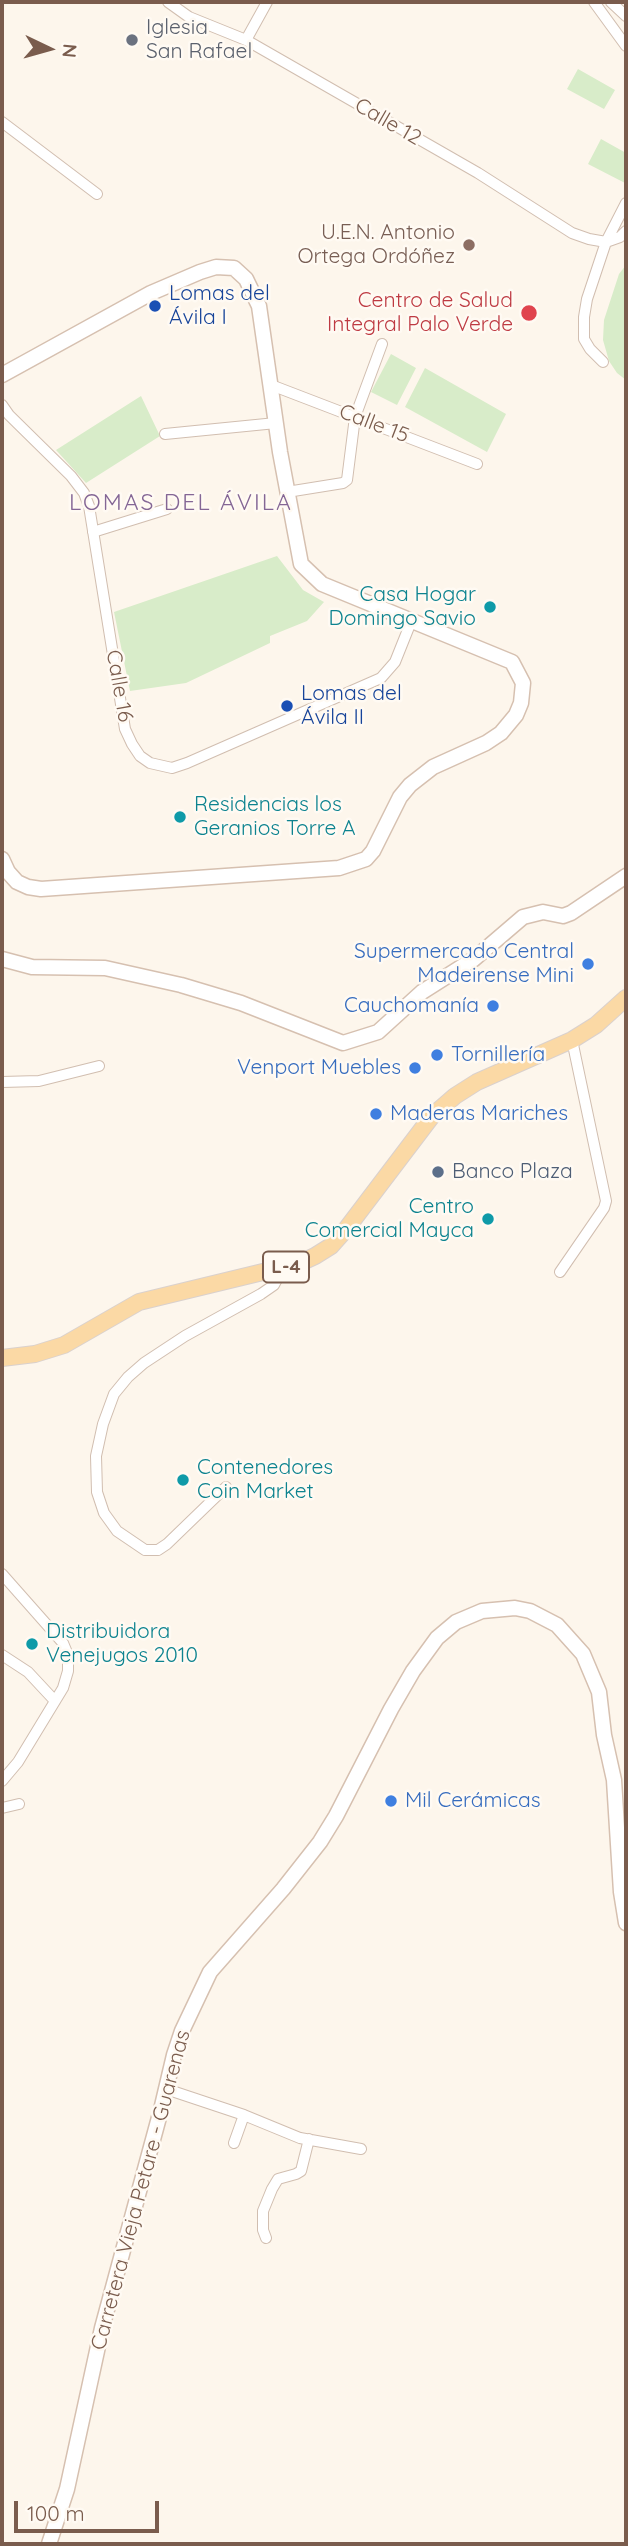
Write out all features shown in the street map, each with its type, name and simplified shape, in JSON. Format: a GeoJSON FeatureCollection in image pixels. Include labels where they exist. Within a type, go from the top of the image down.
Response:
{"type":"FeatureCollection","features":[{"type":"Feature","properties":{"kind":"main road","name":"L-4"},"geometry":{"type":"LineString","coordinates":[[2,1357],[35,1354],[64,1345],[139,1302],[300,1263],[331,1246],[432,1116],[455,1096],[477,1082],[572,1040],[596,1025],[626,998]]}},
{"type":"Feature","properties":{"kind":"street","name":"Calle 12"},"geometry":{"type":"LineString","coordinates":[[168,2],[189,17],[246,40],[478,173],[572,233],[606,242]]}},
{"type":"Feature","properties":{"kind":"street"},"geometry":{"type":"LineString","coordinates":[[246,40],[267,2]]}},
{"type":"Feature","properties":{"kind":"street"},"geometry":{"type":"LineString","coordinates":[[594,2],[626,46]]}},
{"type":"Feature","properties":{"kind":"street"},"geometry":{"type":"LineString","coordinates":[[611,2],[626,16]]}},
{"type":"Feature","properties":{"kind":"street"},"geometry":{"type":"LineString","coordinates":[[2,122],[97,194]]}},
{"type":"Feature","properties":{"kind":"street"},"geometry":{"type":"LineString","coordinates":[[603,362],[584,339],[587,299],[606,242],[626,204]]}},
{"type":"Feature","properties":{"kind":"street"},"geometry":{"type":"LineString","coordinates":[[606,242],[620,237],[626,231]]}},
{"type":"Feature","properties":{"kind":"street"},"geometry":{"type":"LineString","coordinates":[[2,375],[151,293],[216,267],[234,268],[246,279],[259,306],[300,564],[322,584],[512,662],[523,683],[521,703],[516,715],[501,733],[486,743],[433,767],[410,785],[400,797],[373,851],[366,859],[339,868],[41,889],[17,882],[2,859]]}},
{"type":"Feature","properties":{"kind":"street"},"geometry":{"type":"LineString","coordinates":[[288,492],[343,483],[347,480],[355,416],[382,344]]}},
{"type":"Feature","properties":{"kind":"street","name":"Calle 15"},"geometry":{"type":"LineString","coordinates":[[271,385],[477,464]]}},
{"type":"Feature","properties":{"kind":"street","name":"Calle 16"},"geometry":{"type":"LineString","coordinates":[[2,405],[84,493],[89,506],[125,729],[140,756],[161,767],[173,768],[381,678],[395,662],[411,622]]}},
{"type":"Feature","properties":{"kind":"street"},"geometry":{"type":"LineString","coordinates":[[165,434],[276,423]]}},
{"type":"Feature","properties":{"kind":"street"},"geometry":{"type":"LineString","coordinates":[[93,532],[167,509]]}},
{"type":"Feature","properties":{"kind":"street"},"geometry":{"type":"LineString","coordinates":[[2,959],[32,967],[105,968],[181,985],[241,1003],[343,1043],[378,1032],[422,992],[474,959],[523,917],[543,912],[563,916],[571,913],[626,876]]}},
{"type":"Feature","properties":{"kind":"street"},"geometry":{"type":"LineString","coordinates":[[560,1272],[604,1208],[606,1201],[572,1040]]}},
{"type":"Feature","properties":{"kind":"street"},"geometry":{"type":"LineString","coordinates":[[2,1082],[39,1081],[99,1066]]}},
{"type":"Feature","properties":{"kind":"street"},"geometry":{"type":"LineString","coordinates":[[226,1487],[158,1550],[145,1550],[132,1544],[117,1531],[104,1513],[97,1492],[96,1457],[103,1424],[114,1394],[144,1363],[185,1336],[261,1294],[274,1285],[284,1267]]}},
{"type":"Feature","properties":{"kind":"street"},"geometry":{"type":"LineString","coordinates":[[2,1574],[63,1643],[68,1655],[68,1671],[63,1688],[18,1762],[2,1781]]}},
{"type":"Feature","properties":{"kind":"street","name":"Carretera Vieja Petare - Guarenas"},"geometry":{"type":"LineString","coordinates":[[49,2544],[67,2489],[102,2328],[182,2031],[210,1972],[283,1889],[320,1842],[391,1709],[424,1654],[447,1628],[482,1611],[515,1608],[543,1617],[569,1637],[583,1654],[599,1692],[604,1735],[614,1780],[621,1892],[626,1923]]}},
{"type":"Feature","properties":{"kind":"street"},"geometry":{"type":"LineString","coordinates":[[2,1655],[28,1672],[55,1701]]}},
{"type":"Feature","properties":{"kind":"street"},"geometry":{"type":"LineString","coordinates":[[2,1808],[19,1804]]}},
{"type":"Feature","properties":{"kind":"street"},"geometry":{"type":"LineString","coordinates":[[166,2089],[244,2115],[300,2138],[361,2149]]}},
{"type":"Feature","properties":{"kind":"street"},"geometry":{"type":"LineString","coordinates":[[234,2143],[244,2115]]}},
{"type":"Feature","properties":{"kind":"street"},"geometry":{"type":"LineString","coordinates":[[266,2238],[262,2230],[263,2211],[272,2189],[278,2179],[301,2171],[309,2139]]}},
{"type":"Feature","properties":{"kind":"green space"},"geometry":{"type":"Polygon","coordinates":[[[578,69],[615,90],[604,109],[567,89],[578,69]]]}},
{"type":"Feature","properties":{"kind":"green space"},"geometry":{"type":"Polygon","coordinates":[[[601,139],[626,153],[625,183],[588,164],[601,139]]]}},
{"type":"Feature","properties":{"kind":"green space"},"geometry":{"type":"Polygon","coordinates":[[[626,265],[626,380],[609,361],[603,340],[604,320],[619,274],[626,265]]]}},
{"type":"Feature","properties":{"kind":"green space"},"geometry":{"type":"Polygon","coordinates":[[[391,354],[416,368],[397,405],[371,392],[391,354]]]}},
{"type":"Feature","properties":{"kind":"green space"},"geometry":{"type":"Polygon","coordinates":[[[425,368],[506,414],[487,452],[405,407],[425,368]]]}},
{"type":"Feature","properties":{"kind":"green space"},"geometry":{"type":"Polygon","coordinates":[[[141,396],[160,436],[86,483],[56,450],[141,396]]]}},
{"type":"Feature","properties":{"kind":"green space"},"geometry":{"type":"Polygon","coordinates":[[[277,556],[303,590],[324,602],[307,621],[270,636],[270,643],[186,683],[130,691],[114,612],[277,556]]]}},
{"type":"Feature","properties":{"kind":"place","name":"Iglesia San Rafael"},"geometry":{"type":"Point","coordinates":[132,40]}},
{"type":"Feature","properties":{"kind":"place","name":"U.E.N. Antonio Ortega Ordóñez"},"geometry":{"type":"Point","coordinates":[469,245]}},
{"type":"Feature","properties":{"kind":"place","name":"Lomas del Ávila I"},"geometry":{"type":"Point","coordinates":[155,306]}},
{"type":"Feature","properties":{"kind":"place","name":"Centro de Salud Integral Palo Verde"},"geometry":{"type":"Point","coordinates":[529,313]}},
{"type":"Feature","properties":{"kind":"place","name":"Casa Hogar Domingo Savio"},"geometry":{"type":"Point","coordinates":[490,607]}},
{"type":"Feature","properties":{"kind":"place","name":"Lomas del Ávila II"},"geometry":{"type":"Point","coordinates":[287,706]}},
{"type":"Feature","properties":{"kind":"place","name":"Residencias los Geranios Torre A"},"geometry":{"type":"Point","coordinates":[180,817]}},
{"type":"Feature","properties":{"kind":"place","name":"Supermercado Central Madeirense Mini"},"geometry":{"type":"Point","coordinates":[588,964]}},
{"type":"Feature","properties":{"kind":"place","name":"Cauchomanía"},"geometry":{"type":"Point","coordinates":[493,1006]}},
{"type":"Feature","properties":{"kind":"place","name":"Tornillería"},"geometry":{"type":"Point","coordinates":[437,1055]}},
{"type":"Feature","properties":{"kind":"place","name":"Venport Muebles"},"geometry":{"type":"Point","coordinates":[415,1068]}},
{"type":"Feature","properties":{"kind":"place","name":"Maderas Mariches"},"geometry":{"type":"Point","coordinates":[376,1114]}},
{"type":"Feature","properties":{"kind":"place","name":"Banco Plaza"},"geometry":{"type":"Point","coordinates":[438,1172]}},
{"type":"Feature","properties":{"kind":"place","name":"Centro Comercial Mayca"},"geometry":{"type":"Point","coordinates":[488,1219]}},
{"type":"Feature","properties":{"kind":"place","name":"Contenedores Coin Market"},"geometry":{"type":"Point","coordinates":[183,1480]}},
{"type":"Feature","properties":{"kind":"place","name":"Distribuidora Venejugos 2010"},"geometry":{"type":"Point","coordinates":[32,1644]}},
{"type":"Feature","properties":{"kind":"place","name":"Mil Cerámicas"},"geometry":{"type":"Point","coordinates":[391,1801]}},
{"type":"Feature","properties":{"kind":"district","name":"LOMAS DEL ÁVILA"},"geometry":{"type":"Point","coordinates":[181,503]}}]}
